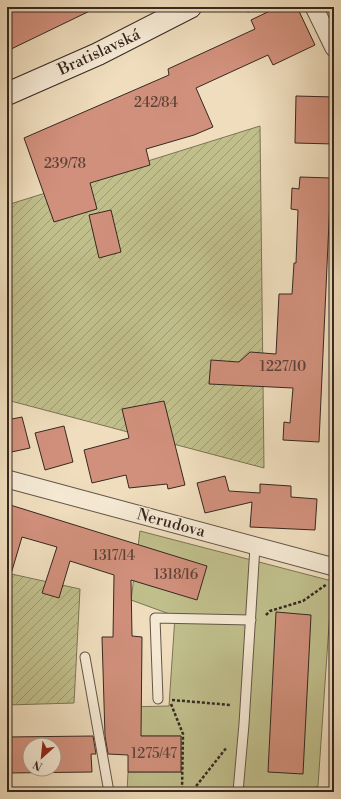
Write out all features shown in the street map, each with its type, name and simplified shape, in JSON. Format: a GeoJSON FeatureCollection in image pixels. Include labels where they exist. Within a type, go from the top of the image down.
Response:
{"type":"FeatureCollection","features":[{"type":"Feature","properties":{"kind":"main road","name":"Bratislavská"},"geometry":{"type":"LineString","coordinates":[[7,94],[98,54],[190,7]]}},
{"type":"Feature","properties":{"kind":"street"},"geometry":{"type":"LineString","coordinates":[[314,7],[334,48]]}},
{"type":"Feature","properties":{"kind":"street","name":"Nerudova"},"geometry":{"type":"LineString","coordinates":[[7,479],[255,546],[332,574]]}},
{"type":"Feature","properties":{"kind":"lane"},"geometry":{"type":"LineString","coordinates":[[238,792],[244,724],[255,546]]}},
{"type":"Feature","properties":{"kind":"lane"},"geometry":{"type":"LineString","coordinates":[[158,699],[155,618],[250,624]]}},
{"type":"Feature","properties":{"kind":"lane"},"geometry":{"type":"LineString","coordinates":[[85,657],[109,792]]}},
{"type":"Feature","properties":{"kind":"path"},"geometry":{"type":"LineString","coordinates":[[245,7],[248,12]]}},
{"type":"Feature","properties":{"kind":"path"},"geometry":{"type":"LineString","coordinates":[[250,624],[270,612],[303,600],[332,574]]}},
{"type":"Feature","properties":{"kind":"path"},"geometry":{"type":"LineString","coordinates":[[182,790],[183,734],[170,700],[245,707]]}},
{"type":"Feature","properties":{"kind":"path"},"geometry":{"type":"LineString","coordinates":[[193,790],[244,724]]}},
{"type":"Feature","properties":{"kind":"shaded area"},"geometry":{"type":"Polygon","coordinates":[[[260,126],[264,468],[7,400],[7,205],[260,126]]]}},
{"type":"Feature","properties":{"kind":"shaded area"},"geometry":{"type":"Polygon","coordinates":[[[140,531],[332,581],[318,786],[305,792],[127,792],[128,772],[181,772],[181,736],[128,736],[124,707],[169,706],[175,616],[131,600],[140,531]]]}},
{"type":"Feature","properties":{"kind":"shaded area"},"geometry":{"type":"Polygon","coordinates":[[[7,573],[80,589],[74,703],[7,705],[7,573]]]}},
{"type":"Feature","properties":{"kind":"building"},"geometry":{"type":"Polygon","coordinates":[[[7,7],[98,7],[7,51],[7,7]]]}},
{"type":"Feature","properties":{"kind":"building"},"geometry":{"type":"Polygon","coordinates":[[[278,7],[297,7],[315,45],[273,65],[268,55],[196,88],[213,127],[194,135],[146,149],[150,165],[90,183],[97,209],[54,222],[24,138],[169,75],[168,69],[255,29],[251,20],[278,7]]]}},
{"type":"Feature","properties":{"kind":"building"},"geometry":{"type":"Polygon","coordinates":[[[296,96],[334,97],[334,144],[295,143],[296,96]]]}},
{"type":"Feature","properties":{"kind":"building"},"geometry":{"type":"Polygon","coordinates":[[[300,177],[331,178],[319,442],[283,440],[284,422],[290,423],[293,388],[209,384],[211,360],[239,362],[250,352],[276,354],[279,294],[292,294],[294,263],[296,263],[298,210],[291,209],[292,188],[299,189],[300,177]]]}},
{"type":"Feature","properties":{"kind":"building"},"geometry":{"type":"Polygon","coordinates":[[[111,210],[121,252],[99,258],[89,215],[111,210]]]}},
{"type":"Feature","properties":{"kind":"building"},"geometry":{"type":"Polygon","coordinates":[[[164,401],[185,485],[168,489],[167,484],[129,488],[126,475],[92,483],[84,450],[129,438],[122,409],[164,401]]]}},
{"type":"Feature","properties":{"kind":"building"},"geometry":{"type":"Polygon","coordinates":[[[22,417],[30,448],[7,453],[7,420],[22,417]]]}},
{"type":"Feature","properties":{"kind":"building"},"geometry":{"type":"Polygon","coordinates":[[[64,426],[73,462],[45,470],[35,433],[64,426]]]}},
{"type":"Feature","properties":{"kind":"building"},"geometry":{"type":"Polygon","coordinates":[[[225,476],[229,491],[260,493],[260,484],[291,486],[291,497],[317,499],[315,530],[250,527],[252,502],[205,513],[197,483],[225,476]]]}},
{"type":"Feature","properties":{"kind":"building"},"geometry":{"type":"Polygon","coordinates":[[[7,504],[207,566],[197,600],[131,580],[132,636],[142,637],[141,736],[181,736],[181,772],[128,772],[128,755],[108,754],[105,736],[102,637],[113,637],[114,575],[70,561],[59,598],[42,593],[57,547],[22,537],[11,574],[7,573],[7,504]]]}},
{"type":"Feature","properties":{"kind":"building"},"geometry":{"type":"Polygon","coordinates":[[[276,612],[311,615],[303,774],[268,772],[276,612]]]}},
{"type":"Feature","properties":{"kind":"building"},"geometry":{"type":"Polygon","coordinates":[[[93,736],[96,754],[91,754],[92,772],[62,772],[62,737],[22,737],[22,773],[7,773],[7,737],[93,736]]]}}]}
